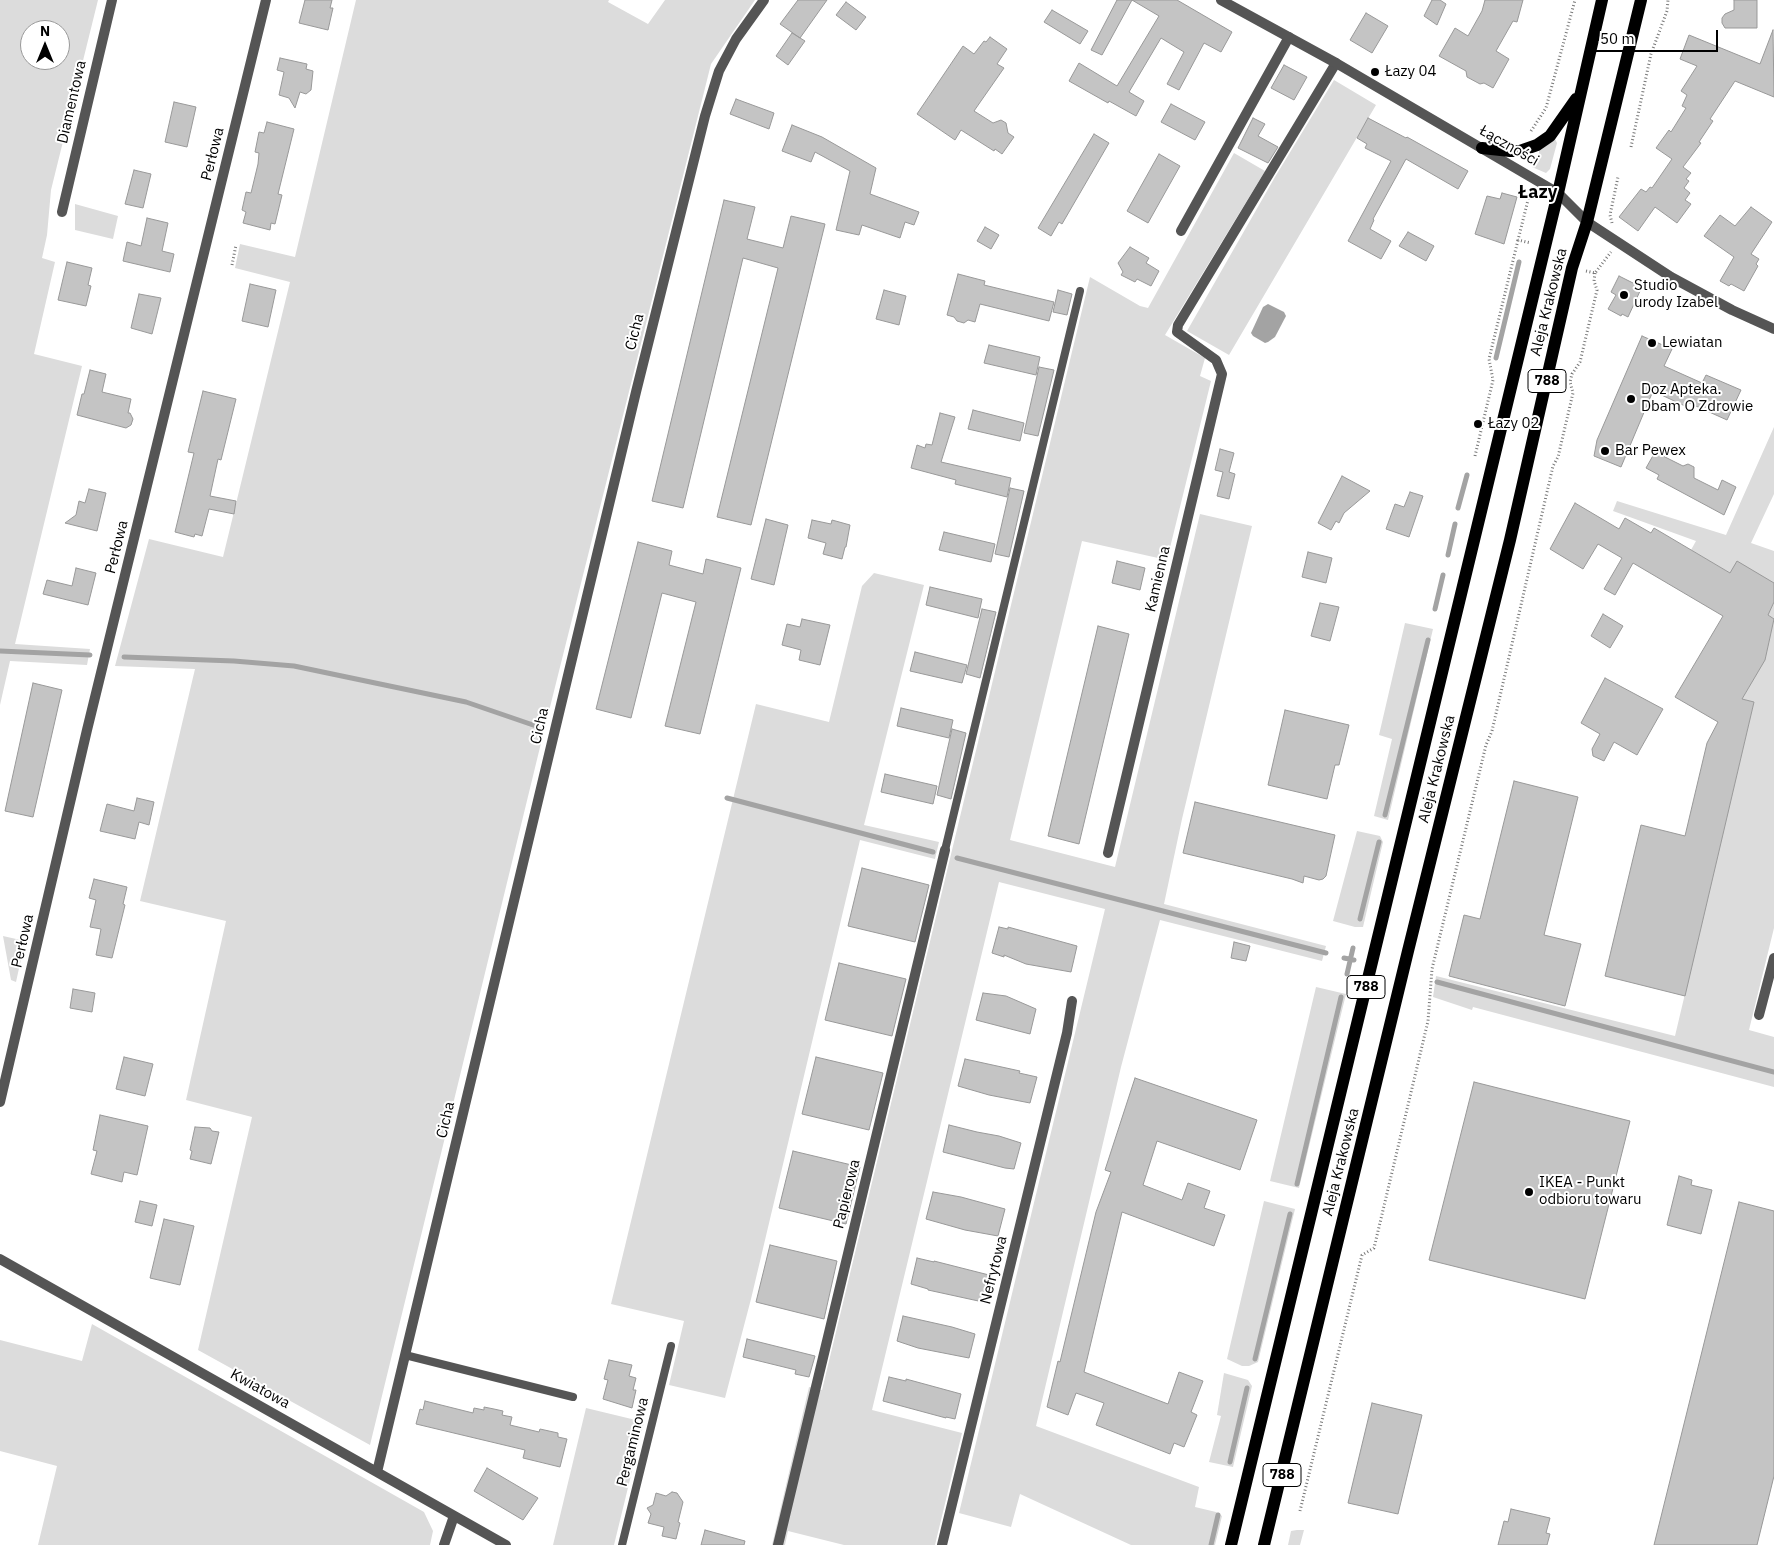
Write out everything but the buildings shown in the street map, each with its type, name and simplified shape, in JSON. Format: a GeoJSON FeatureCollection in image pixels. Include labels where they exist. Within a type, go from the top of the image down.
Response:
{"type":"FeatureCollection","features":[{"type":"Feature","properties":{"kind":"main road","name":"Aleja Krakowska"},"geometry":{"type":"LineString","coordinates":[[1231,1545],[1558,193],[1602,0]]}},
{"type":"Feature","properties":{"kind":"main road","name":"Aleja Krakowska"},"geometry":{"type":"LineString","coordinates":[[1264,1545],[1510,540],[1572,268],[1587,222],[1641,0]]}},
{"type":"Feature","properties":{"kind":"main road"},"geometry":{"type":"LineString","coordinates":[[1482,148],[1510,152],[1520,151],[1537,145],[1550,136],[1579,95]]}},
{"type":"Feature","properties":{"kind":"street","name":"Diamentowa"},"geometry":{"type":"LineString","coordinates":[[62,212],[112,0]]}},
{"type":"Feature","properties":{"kind":"street","name":"Perłowa"},"geometry":{"type":"LineString","coordinates":[[0,1102],[90,721],[266,0]]}},
{"type":"Feature","properties":{"kind":"street","name":"Cicha"},"geometry":{"type":"LineString","coordinates":[[377,1472],[634,402],[706,116],[719,71],[736,39],[764,0]]}},
{"type":"Feature","properties":{"kind":"street","name":"Łączności"},"geometry":{"type":"LineString","coordinates":[[1221,0],[1336,63],[1558,193],[1587,222],[1624,248],[1691,288],[1732,310],[1774,329]]}},
{"type":"Feature","properties":{"kind":"street"},"geometry":{"type":"LineString","coordinates":[[1181,231],[1289,37]]}},
{"type":"Feature","properties":{"kind":"street","name":"Kamienna"},"geometry":{"type":"LineString","coordinates":[[1108,853],[1222,374],[1216,360],[1177,332],[1182,316],[1336,63]]}},
{"type":"Feature","properties":{"kind":"street","name":"Papierowa"},"geometry":{"type":"LineString","coordinates":[[778,1545],[945,850]]}},
{"type":"Feature","properties":{"kind":"street"},"geometry":{"type":"LineString","coordinates":[[1759,1015],[1774,958]]}},
{"type":"Feature","properties":{"kind":"street","name":"Nefrytowa"},"geometry":{"type":"LineString","coordinates":[[942,1545],[1067,1033],[1072,1001]]}},
{"type":"Feature","properties":{"kind":"street","name":"Kwiatowa"},"geometry":{"type":"LineString","coordinates":[[0,1259],[506,1545]]}},
{"type":"Feature","properties":{"kind":"street"},"geometry":{"type":"LineString","coordinates":[[444,1545],[454,1516]]}},
{"type":"Feature","properties":{"kind":"lane"},"geometry":{"type":"LineString","coordinates":[[945,850],[1080,291]]}},
{"type":"Feature","properties":{"kind":"lane","name":"Pergaminowa"},"geometry":{"type":"LineString","coordinates":[[622,1545],[671,1346]]}},
{"type":"Feature","properties":{"kind":"lane"},"geometry":{"type":"LineString","coordinates":[[405,1356],[573,1398]]}},
{"type":"Feature","properties":{"kind":"path"},"geometry":{"type":"LineString","coordinates":[[1527,137],[1546,108],[1575,0]]}},
{"type":"Feature","properties":{"kind":"path"},"geometry":{"type":"LineString","coordinates":[[1631,147],[1651,54],[1667,11],[1668,0]]}},
{"type":"Feature","properties":{"kind":"path"},"geometry":{"type":"LineString","coordinates":[[1612,226],[1610,215],[1618,176]]}},
{"type":"Feature","properties":{"kind":"path"},"geometry":{"type":"LineString","coordinates":[[1475,456],[1493,380],[1489,359],[1530,193],[1529,189]]}},
{"type":"Feature","properties":{"kind":"path"},"geometry":{"type":"LineString","coordinates":[[1518,240],[1531,243]]}},
{"type":"Feature","properties":{"kind":"path"},"geometry":{"type":"LineString","coordinates":[[232,265],[236,245]]}},
{"type":"Feature","properties":{"kind":"path"},"geometry":{"type":"LineString","coordinates":[[1300,1511],[1362,1255],[1374,1248],[1428,1021],[1432,969],[1486,746],[1492,731],[1553,466],[1558,457],[1573,393],[1570,382],[1572,374],[1580,362],[1597,290],[1594,281],[1595,274],[1612,250]]}},
{"type":"Feature","properties":{"kind":"path"},"geometry":{"type":"LineString","coordinates":[[1585,271],[1595,274]]}},
{"type":"Feature","properties":{"kind":"shaded area"},"geometry":{"type":"Polygon","coordinates":[[[0,0],[98,0],[51,190],[47,235],[42,258],[55,262],[34,354],[82,366],[15,644],[90,649],[87,665],[10,661],[0,705],[0,0]]]}},
{"type":"Feature","properties":{"kind":"shaded area"},"geometry":{"type":"Polygon","coordinates":[[[356,0],[609,0],[608,2],[648,24],[665,0],[755,0],[711,64],[542,739],[370,1445],[198,1350],[252,1117],[186,1100],[226,921],[140,901],[195,669],[115,666],[149,539],[223,557],[290,282],[235,268],[240,244],[295,257],[356,0]]]}},
{"type":"Feature","properties":{"kind":"shaded area"},"geometry":{"type":"Polygon","coordinates":[[[1334,80],[1376,105],[1229,355],[1187,331],[1275,177],[1334,80]]]}},
{"type":"Feature","properties":{"kind":"shaded area"},"geometry":{"type":"Polygon","coordinates":[[[1555,139],[1557,143],[1550,169],[1546,173],[1532,167],[1539,158],[1539,151],[1555,139]]]}},
{"type":"Feature","properties":{"kind":"shaded area"},"geometry":{"type":"Polygon","coordinates":[[[1234,153],[1265,171],[1165,335],[1205,358],[1200,376],[1211,381],[1167,560],[1082,541],[1010,840],[1115,867],[1200,514],[1252,526],[1182,819],[1164,904],[1326,946],[1322,961],[1160,920],[1121,1067],[1036,1426],[1199,1487],[1195,1507],[1216,1512],[1222,1516],[1215,1545],[1131,1545],[1020,1494],[1011,1527],[959,1513],[1105,909],[999,882],[872,1410],[962,1433],[935,1545],[844,1545],[788,1531],[785,1545],[772,1545],[809,1387],[822,1390],[1090,277],[1140,306],[1148,308],[1234,153]]]}},
{"type":"Feature","properties":{"kind":"shaded area"},"geometry":{"type":"Polygon","coordinates":[[[75,204],[118,216],[113,239],[75,230],[75,204]]]}},
{"type":"Feature","properties":{"kind":"shaded area"},"geometry":{"type":"Polygon","coordinates":[[[1268,304],[1284,312],[1286,316],[1275,337],[1265,343],[1251,333],[1263,307],[1268,304]]]}},
{"type":"Feature","properties":{"kind":"shaded area"},"geometry":{"type":"Polygon","coordinates":[[[1774,427],[1774,494],[1751,543],[1774,551],[1774,583],[1730,573],[1691,550],[1696,541],[1613,511],[1617,501],[1726,535],[1774,427]]]}},
{"type":"Feature","properties":{"kind":"shaded area"},"geometry":{"type":"Polygon","coordinates":[[[874,573],[924,585],[864,825],[939,842],[935,859],[860,840],[751,1299],[725,1398],[669,1385],[684,1321],[611,1304],[756,704],[829,722],[862,586],[874,573]]]}},
{"type":"Feature","properties":{"kind":"shaded area"},"geometry":{"type":"Polygon","coordinates":[[[1774,602],[1774,619],[1768,615],[1774,602]]]}},
{"type":"Feature","properties":{"kind":"shaded area"},"geometry":{"type":"Polygon","coordinates":[[[1774,619],[1774,928],[1749,1030],[1774,1037],[1774,1087],[1473,1007],[1472,1010],[1433,997],[1436,976],[1675,1036],[1754,702],[1742,699],[1765,659],[1774,619]]]}},
{"type":"Feature","properties":{"kind":"shaded area"},"geometry":{"type":"Polygon","coordinates":[[[1405,623],[1433,629],[1388,820],[1374,816],[1392,739],[1379,735],[1405,623]]]}},
{"type":"Feature","properties":{"kind":"shaded area"},"geometry":{"type":"Polygon","coordinates":[[[1357,831],[1380,836],[1383,842],[1363,927],[1355,927],[1333,921],[1357,831]]]}},
{"type":"Feature","properties":{"kind":"shaded area"},"geometry":{"type":"Polygon","coordinates":[[[3,936],[25,941],[16,982],[11,980],[3,936]]]}},
{"type":"Feature","properties":{"kind":"shaded area"},"geometry":{"type":"Polygon","coordinates":[[[1316,987],[1346,994],[1299,1188],[1270,1181],[1316,987]]]}},
{"type":"Feature","properties":{"kind":"shaded area"},"geometry":{"type":"Polygon","coordinates":[[[1264,1201],[1295,1209],[1258,1362],[1249,1366],[1242,1366],[1227,1359],[1264,1201]]]}},
{"type":"Feature","properties":{"kind":"shaded area"},"geometry":{"type":"Polygon","coordinates":[[[92,1324],[424,1512],[433,1531],[430,1545],[38,1545],[57,1466],[0,1451],[0,1340],[82,1361],[92,1324]]]}},
{"type":"Feature","properties":{"kind":"shaded area"},"geometry":{"type":"Polygon","coordinates":[[[1224,1373],[1248,1380],[1252,1386],[1233,1467],[1209,1462],[1221,1416],[1217,1415],[1224,1373]]]}},
{"type":"Feature","properties":{"kind":"shaded area"},"geometry":{"type":"Polygon","coordinates":[[[586,1408],[644,1422],[614,1545],[553,1545],[586,1408]]]}},
{"type":"Feature","properties":{"kind":"shaded area"},"geometry":{"type":"Polygon","coordinates":[[[1304,1530],[1300,1545],[1288,1545],[1291,1531],[1304,1530]]]}},
{"type":"Feature","properties":{"kind":"waterway"},"geometry":{"type":"LineString","coordinates":[[1496,358],[1519,262]]}},
{"type":"Feature","properties":{"kind":"waterway"},"geometry":{"type":"LineString","coordinates":[[1458,508],[1467,475]]}},
{"type":"Feature","properties":{"kind":"waterway"},"geometry":{"type":"LineString","coordinates":[[1448,555],[1455,524]]}},
{"type":"Feature","properties":{"kind":"waterway"},"geometry":{"type":"LineString","coordinates":[[1435,609],[1443,575]]}},
{"type":"Feature","properties":{"kind":"waterway"},"geometry":{"type":"LineString","coordinates":[[1385,815],[1428,640]]}},
{"type":"Feature","properties":{"kind":"waterway"},"geometry":{"type":"LineString","coordinates":[[0,651],[90,655]]}},
{"type":"Feature","properties":{"kind":"waterway"},"geometry":{"type":"LineString","coordinates":[[124,657],[234,661],[294,666],[466,702],[536,726]]}},
{"type":"Feature","properties":{"kind":"waterway"},"geometry":{"type":"LineString","coordinates":[[727,798],[933,852]]}},
{"type":"Feature","properties":{"kind":"waterway"},"geometry":{"type":"LineString","coordinates":[[1360,919],[1379,842]]}},
{"type":"Feature","properties":{"kind":"waterway"},"geometry":{"type":"LineString","coordinates":[[957,858],[1326,953]]}},
{"type":"Feature","properties":{"kind":"waterway"},"geometry":{"type":"LineString","coordinates":[[1347,974],[1353,948]]}},
{"type":"Feature","properties":{"kind":"waterway"},"geometry":{"type":"LineString","coordinates":[[1344,958],[1354,960]]}},
{"type":"Feature","properties":{"kind":"waterway"},"geometry":{"type":"LineString","coordinates":[[1437,982],[1774,1072]]}},
{"type":"Feature","properties":{"kind":"waterway"},"geometry":{"type":"LineString","coordinates":[[1297,1184],[1341,997]]}},
{"type":"Feature","properties":{"kind":"waterway"},"geometry":{"type":"LineString","coordinates":[[1255,1359],[1290,1214]]}},
{"type":"Feature","properties":{"kind":"waterway"},"geometry":{"type":"LineString","coordinates":[[1230,1462],[1247,1388]]}},
{"type":"Feature","properties":{"kind":"waterway"},"geometry":{"type":"LineString","coordinates":[[1211,1545],[1218,1515]]}},
{"type":"Feature","properties":{"kind":"place","name":"Łazy 04"},"geometry":{"type":"Point","coordinates":[1375,72]}},
{"type":"Feature","properties":{"kind":"place","name":"Studio urody Izabel"},"geometry":{"type":"Point","coordinates":[1624,295]}},
{"type":"Feature","properties":{"kind":"place","name":"Lewiatan"},"geometry":{"type":"Point","coordinates":[1652,343]}},
{"type":"Feature","properties":{"kind":"place","name":"Doz Apteka. Dbam O Zdrowie"},"geometry":{"type":"Point","coordinates":[1631,399]}},
{"type":"Feature","properties":{"kind":"place","name":"Łazy 02"},"geometry":{"type":"Point","coordinates":[1478,424]}},
{"type":"Feature","properties":{"kind":"place","name":"Bar Pewex"},"geometry":{"type":"Point","coordinates":[1605,451]}},
{"type":"Feature","properties":{"kind":"place","name":"IKEA - Punkt odbioru towaru"},"geometry":{"type":"Point","coordinates":[1529,1192]}},
{"type":"Feature","properties":{"kind":"district","name":"Łazy"},"geometry":{"type":"Point","coordinates":[1538,193]}}]}
